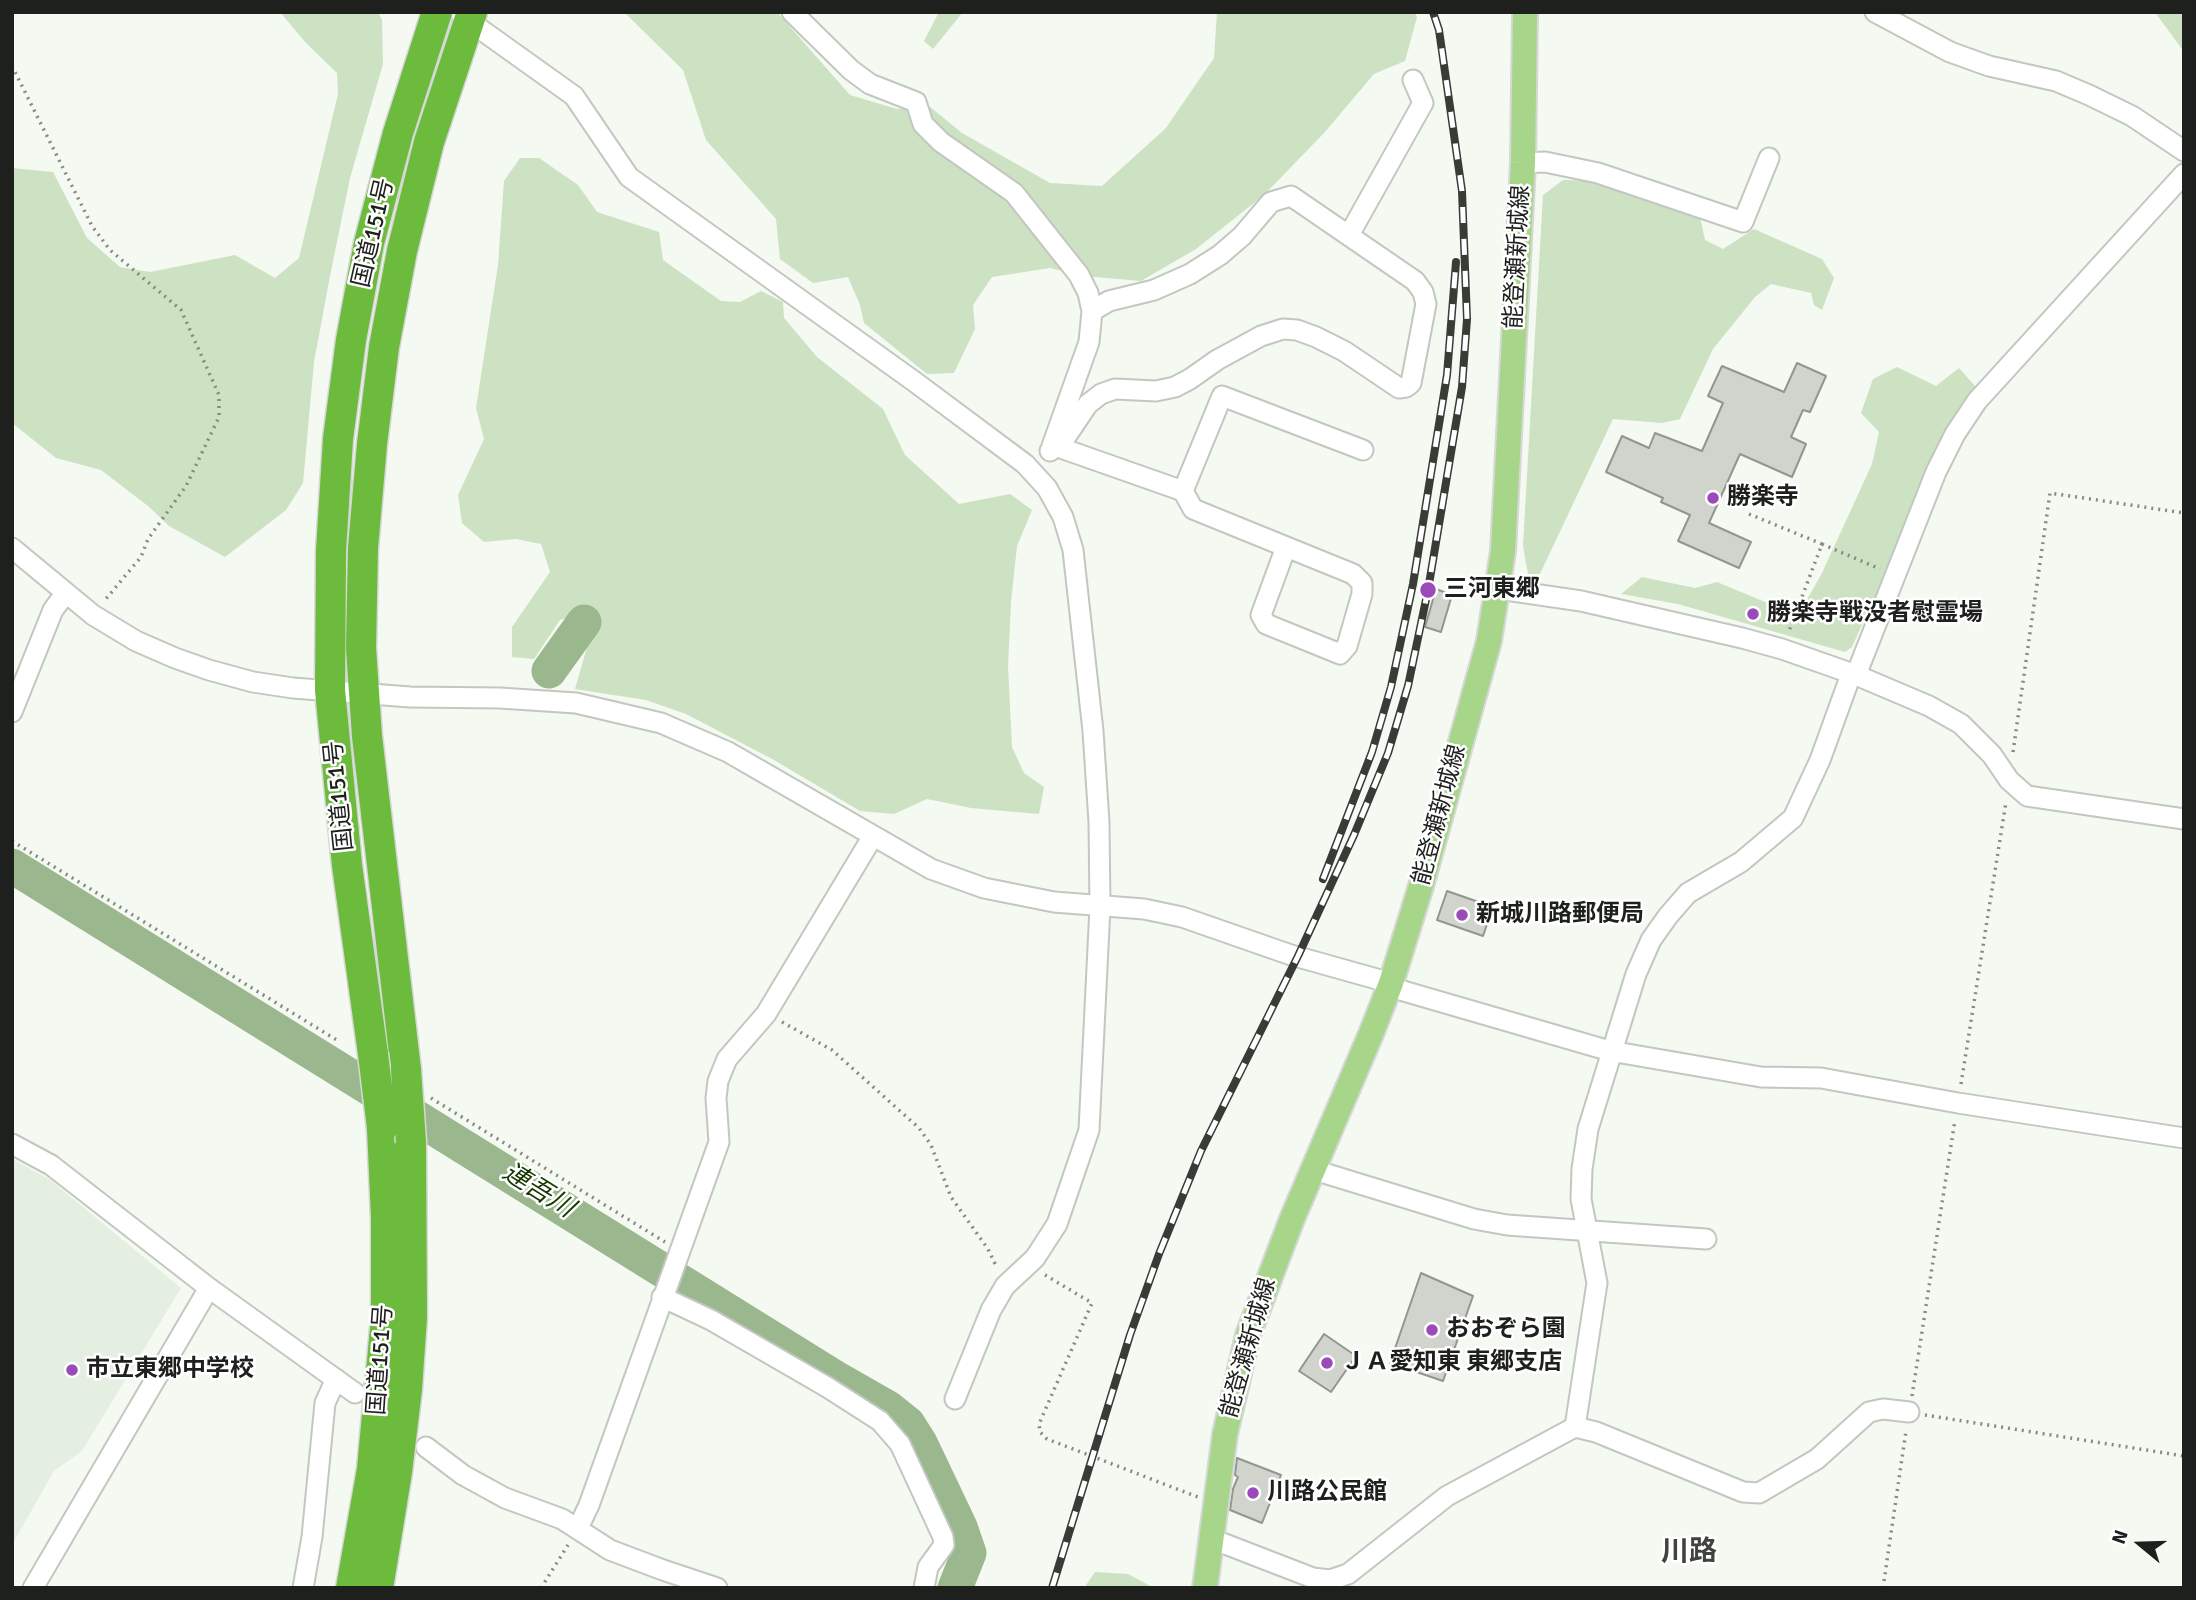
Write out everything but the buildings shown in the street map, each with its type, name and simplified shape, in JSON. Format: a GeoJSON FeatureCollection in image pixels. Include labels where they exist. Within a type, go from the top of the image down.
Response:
{"type":"FeatureCollection","features":[{"type":"Feature","properties":{"kind":"highway","name":"国道151号"},"geometry":{"type":"LineString","coordinates":[[351,1588],[372,1469],[386,1318],[386,1217],[382,1128],[347,865],[330,690],[331,551],[338,439],[351,340],[369,243],[398,134],[437,12]]}},
{"type":"Feature","properties":{"kind":"highway","name":"国道151号"},"geometry":{"type":"LineString","coordinates":[[378,1588],[407,1389],[412,1317],[411,1142],[414,1082],[368,750],[361,649],[363,548],[384,347],[402,251],[429,142],[466,15]]}},
{"type":"Feature","properties":{"kind":"main road","name":"能登瀬新城線"},"geometry":{"type":"LineString","coordinates":[[1205,1588],[1209,1540],[1225,1434],[1248,1335],[1269,1276],[1391,982],[1421,886],[1489,640],[1503,551],[1523,163],[1525,12]]}},
{"type":"Feature","properties":{"kind":"street"},"geometry":{"type":"LineString","coordinates":[[792,12],[851,70],[870,84],[916,102],[923,124],[941,142],[1014,192],[1079,275],[1088,293],[1092,311],[1089,342],[1054,449]]}},
{"type":"Feature","properties":{"kind":"street"},"geometry":{"type":"LineString","coordinates":[[1875,12],[1950,52],[1989,66],[2056,81],[2089,95],[2132,116],[2184,150]]}},
{"type":"Feature","properties":{"kind":"street"},"geometry":{"type":"LineString","coordinates":[[466,15],[574,96],[628,177],[915,382],[1037,475],[1063,517],[1073,550],[1093,731],[1099,822],[1101,907],[1089,1130],[1057,1224],[1035,1258],[1005,1286],[991,1310],[956,1399]]}},
{"type":"Feature","properties":{"kind":"street"},"geometry":{"type":"LineString","coordinates":[[1349,235],[1423,103],[1413,80]]}},
{"type":"Feature","properties":{"kind":"street"},"geometry":{"type":"LineString","coordinates":[[1523,163],[1545,162],[1598,173],[1743,222],[1769,158]]}},
{"type":"Feature","properties":{"kind":"street"},"geometry":{"type":"LineString","coordinates":[[1575,1426],[1597,1283],[1581,1199],[1588,1129],[1610,1051],[1636,974],[1651,940],[1688,893],[1741,862],[1793,818],[1820,760],[1849,680],[1856,675],[1936,472],[1955,434],[1977,401],[2184,174]]}},
{"type":"Feature","properties":{"kind":"street"},"geometry":{"type":"LineString","coordinates":[[1037,475],[1088,404],[1101,394],[1115,389],[1156,391],[1175,387],[1261,335],[1283,329],[1297,330],[1316,337],[1344,351],[1399,388],[1406,387],[1411,383],[1426,304],[1423,292],[1415,282],[1291,197],[1271,202],[1242,236],[1220,255],[1189,274],[1154,290],[1109,301],[1092,311]]}},
{"type":"Feature","properties":{"kind":"street"},"geometry":{"type":"LineString","coordinates":[[1183,491],[1222,396],[1363,450]]}},
{"type":"Feature","properties":{"kind":"street"},"geometry":{"type":"LineString","coordinates":[[1054,449],[1183,491],[1193,509],[1353,574],[1362,583],[1362,594],[1348,646],[1340,654],[1266,624],[1261,615],[1286,547]]}},
{"type":"Feature","properties":{"kind":"street"},"geometry":{"type":"LineString","coordinates":[[12,548],[93,615],[146,645],[209,670],[266,684],[330,690],[410,697],[500,698],[576,703],[661,723],[728,751],[931,869],[984,888],[1054,902],[1144,909],[1182,917],[1291,955],[1391,982],[1400,990],[1610,1051],[1760,1077],[1821,1078],[1958,1103],[2184,1138]]}},
{"type":"Feature","properties":{"kind":"street"},"geometry":{"type":"LineString","coordinates":[[1499,589],[1581,601],[1782,649],[1856,675],[1929,706],[1961,724],[1992,755],[2009,780],[2027,796],[2184,819]]}},
{"type":"Feature","properties":{"kind":"street"},"geometry":{"type":"LineString","coordinates":[[12,712],[53,610],[65,594]]}},
{"type":"Feature","properties":{"kind":"street"},"geometry":{"type":"LineString","coordinates":[[578,1528],[589,1505],[719,1142],[716,1098],[718,1081],[727,1059],[766,1014],[873,836]]}},
{"type":"Feature","properties":{"kind":"street"},"geometry":{"type":"LineString","coordinates":[[12,1144],[51,1165],[209,1288],[355,1393]]}},
{"type":"Feature","properties":{"kind":"street"},"geometry":{"type":"LineString","coordinates":[[1313,1168],[1474,1219],[1507,1225],[1706,1239]]}},
{"type":"Feature","properties":{"kind":"street"},"geometry":{"type":"LineString","coordinates":[[33,1588],[209,1288]]}},
{"type":"Feature","properties":{"kind":"street"},"geometry":{"type":"LineString","coordinates":[[663,1293],[827,1387],[880,1422],[900,1444],[943,1536],[944,1545],[928,1567],[924,1588]]}},
{"type":"Feature","properties":{"kind":"street"},"geometry":{"type":"LineString","coordinates":[[303,1588],[313,1537],[325,1403],[336,1379]]}},
{"type":"Feature","properties":{"kind":"street"},"geometry":{"type":"LineString","coordinates":[[1209,1540],[1313,1578],[1330,1580],[1348,1574],[1447,1496],[1575,1426],[1744,1492],[1759,1493],[1817,1459],[1869,1412],[1883,1409],[1909,1412]]}},
{"type":"Feature","properties":{"kind":"street"},"geometry":{"type":"LineString","coordinates":[[426,1447],[463,1475],[505,1499],[562,1519],[610,1550],[717,1588]]}},
{"type":"Feature","properties":{"kind":"path"},"geometry":{"type":"LineString","coordinates":[[12,66],[92,226],[110,250],[181,310],[219,395],[219,417],[186,486],[148,540],[141,558],[93,615]]}},
{"type":"Feature","properties":{"kind":"path"},"geometry":{"type":"LineString","coordinates":[[1883,1588],[2009,780],[2050,493],[2184,513]]}},
{"type":"Feature","properties":{"kind":"path"},"geometry":{"type":"LineString","coordinates":[[1749,514],[1895,575]]}},
{"type":"Feature","properties":{"kind":"path"},"geometry":{"type":"LineString","coordinates":[[1782,649],[1822,544]]}},
{"type":"Feature","properties":{"kind":"path"},"geometry":{"type":"LineString","coordinates":[[12,841],[340,1042]]}},
{"type":"Feature","properties":{"kind":"path"},"geometry":{"type":"LineString","coordinates":[[766,1014],[832,1049],[919,1128],[931,1145],[951,1197],[988,1249],[1005,1286]]}},
{"type":"Feature","properties":{"kind":"path"},"geometry":{"type":"LineString","coordinates":[[414,1082],[678,1256]]}},
{"type":"Feature","properties":{"kind":"path"},"geometry":{"type":"LineString","coordinates":[[1035,1258],[1040,1270],[1049,1280],[1092,1303],[1039,1424],[1040,1433],[1046,1439],[1200,1498],[1215,1501]]}},
{"type":"Feature","properties":{"kind":"path"},"geometry":{"type":"LineString","coordinates":[[1909,1412],[2184,1456]]}},
{"type":"Feature","properties":{"kind":"path"},"geometry":{"type":"LineString","coordinates":[[541,1588],[578,1528]]}},
{"type":"Feature","properties":{"kind":"shaded area","name":"市立東郷中学校"},"geometry":{"type":"Polygon","coordinates":[[[12,1159],[49,1179],[181,1288],[82,1451],[54,1471],[12,1545],[12,1159]]]}},
{"type":"Feature","properties":{"kind":"green space"},"geometry":{"type":"Polygon","coordinates":[[[280,12],[378,12],[382,20],[383,64],[350,178],[330,276],[314,362],[303,483],[286,510],[225,557],[169,526],[101,470],[56,458],[12,423],[12,168],[53,172],[87,238],[120,267],[150,272],[235,255],[275,278],[299,258],[338,94],[337,73],[306,43],[280,12]]]}},
{"type":"Feature","properties":{"kind":"green space"},"geometry":{"type":"Polygon","coordinates":[[[624,12],[777,12],[850,95],[897,109],[929,106],[962,133],[1050,183],[1102,186],[1166,128],[1214,58],[1217,12],[1415,12],[1417,17],[1405,61],[1374,74],[1324,133],[1264,195],[1196,249],[1141,281],[1084,276],[1050,268],[992,277],[973,305],[975,329],[954,373],[927,374],[864,323],[860,305],[848,277],[813,283],[780,259],[776,219],[706,140],[683,70],[624,12]]]}},
{"type":"Feature","properties":{"kind":"green space"},"geometry":{"type":"Polygon","coordinates":[[[939,12],[963,12],[933,49],[924,41],[939,12]]]}},
{"type":"Feature","properties":{"kind":"green space"},"geometry":{"type":"Polygon","coordinates":[[[2156,12],[2184,12],[2184,52],[2157,15],[2156,12]]]}},
{"type":"Feature","properties":{"kind":"green space"},"geometry":{"type":"Polygon","coordinates":[[[520,158],[539,158],[578,185],[597,212],[659,232],[663,260],[721,301],[740,302],[761,291],[783,302],[784,318],[817,357],[883,409],[905,455],[959,504],[1010,494],[1032,510],[1017,546],[1008,666],[1012,747],[1024,773],[1044,787],[1039,814],[971,808],[927,799],[894,814],[860,811],[774,760],[686,714],[646,700],[575,689],[590,637],[584,612],[560,620],[534,659],[512,657],[512,627],[550,572],[541,544],[516,539],[484,542],[462,523],[458,495],[484,439],[476,408],[498,265],[504,181],[520,158]]]}},
{"type":"Feature","properties":{"kind":"green space"},"geometry":{"type":"Polygon","coordinates":[[[1563,180],[1618,181],[1700,217],[1705,240],[1723,249],[1754,229],[1822,259],[1834,278],[1822,310],[1814,305],[1811,293],[1771,284],[1755,297],[1713,349],[1680,419],[1662,423],[1613,419],[1540,574],[1528,574],[1523,546],[1543,195],[1563,180]]]}},
{"type":"Feature","properties":{"kind":"green space"},"geometry":{"type":"Polygon","coordinates":[[[1897,367],[1936,386],[1959,368],[1976,387],[1950,429],[1852,647],[1845,652],[1678,604],[1621,594],[1642,577],[1695,588],[1717,582],[1770,604],[1804,605],[1822,573],[1872,464],[1879,432],[1861,413],[1873,379],[1897,367]]]}},
{"type":"Feature","properties":{"kind":"green space"},"geometry":{"type":"Polygon","coordinates":[[[1095,1572],[1128,1574],[1154,1588],[1084,1588],[1095,1572]]]}},
{"type":"Feature","properties":{"kind":"waterway"},"geometry":{"type":"LineString","coordinates":[[549,671],[584,622]]}},
{"type":"Feature","properties":{"kind":"waterway","name":"連吾川"},"geometry":{"type":"LineString","coordinates":[[12,866],[888,1408],[908,1424],[920,1443],[960,1527],[969,1553],[955,1588]]}},
{"type":"Feature","properties":{"kind":"railway"},"geometry":{"type":"LineString","coordinates":[[1052,1588],[1130,1335],[1159,1254],[1201,1151],[1298,956],[1354,835],[1388,753],[1408,686],[1428,590],[1462,387],[1467,319],[1462,191],[1439,30],[1433,12]]}},
{"type":"Feature","properties":{"kind":"railway"},"geometry":{"type":"LineString","coordinates":[[1323,879],[1372,752],[1391,687],[1413,584],[1447,375],[1456,262]]}},
{"type":"Feature","properties":{"kind":"place","name":"勝楽寺"},"geometry":{"type":"Point","coordinates":[1713,498]}},
{"type":"Feature","properties":{"kind":"place","name":"三河東郷"},"geometry":{"type":"Point","coordinates":[1428,590]}},
{"type":"Feature","properties":{"kind":"place","name":"勝楽寺戦没者慰霊場"},"geometry":{"type":"Point","coordinates":[1753,614]}},
{"type":"Feature","properties":{"kind":"place","name":"新城川路郵便局"},"geometry":{"type":"Point","coordinates":[1462,915]}},
{"type":"Feature","properties":{"kind":"place","name":"おおぞら園"},"geometry":{"type":"Point","coordinates":[1432,1330]}},
{"type":"Feature","properties":{"kind":"place","name":"ＪＡ愛知東 東郷支店"},"geometry":{"type":"Point","coordinates":[1327,1363]}},
{"type":"Feature","properties":{"kind":"place","name":"市立東郷中学校"},"geometry":{"type":"Point","coordinates":[72,1370]}},
{"type":"Feature","properties":{"kind":"place","name":"川路公民館"},"geometry":{"type":"Point","coordinates":[1253,1493]}},
{"type":"Feature","properties":{"kind":"district","name":"川路"},"geometry":{"type":"Point","coordinates":[1689,1553]}}]}
